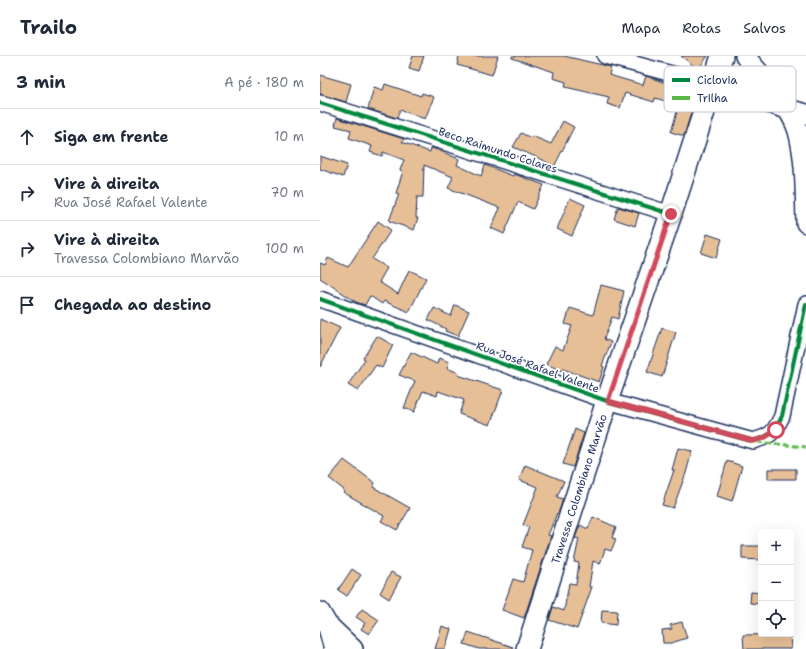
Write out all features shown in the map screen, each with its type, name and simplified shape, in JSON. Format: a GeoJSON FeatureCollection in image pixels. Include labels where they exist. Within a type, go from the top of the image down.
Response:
{"type":"FeatureCollection","features":[{"type":"Feature","properties":{"kind":"main road","name":"Travessa Colombiano Marvão"},"geometry":{"type":"LineString","coordinates":[[719,66],[722,56]]}},
{"type":"Feature","properties":{"kind":"main road","name":"Travessa Colombiano Marvão"},"geometry":{"type":"LineString","coordinates":[[527,649],[704,112]]}},
{"type":"Feature","properties":{"kind":"street"},"geometry":{"type":"LineString","coordinates":[[605,56],[664,72]]}},
{"type":"Feature","properties":{"kind":"street"},"geometry":{"type":"LineString","coordinates":[[745,56],[753,66]]}},
{"type":"Feature","properties":{"kind":"street","name":"Beco Raimundo Colares"},"geometry":{"type":"LineString","coordinates":[[320,103],[671,214]]}},
{"type":"Feature","properties":{"kind":"street"},"geometry":{"type":"LineString","coordinates":[[796,111],[806,114]]}},
{"type":"Feature","properties":{"kind":"street"},"geometry":{"type":"LineString","coordinates":[[789,112],[798,130],[804,152],[806,223]]}},
{"type":"Feature","properties":{"kind":"street","name":"Rua José Rafael Valente"},"geometry":{"type":"LineString","coordinates":[[320,299],[608,401],[753,441],[764,438],[776,430],[782,416],[806,304]]}},
{"type":"Feature","properties":{"kind":"street"},"geometry":{"type":"LineString","coordinates":[[324,618],[334,649]]}},
{"type":"Feature","properties":{"kind":"street"},"geometry":{"type":"LineString","coordinates":[[324,618],[353,649]]}},
{"type":"Feature","properties":{"kind":"building"},"geometry":{"type":"Polygon","coordinates":[[[413,56],[424,56],[419,71],[409,68],[413,56]]]}},
{"type":"Feature","properties":{"kind":"building"},"geometry":{"type":"Polygon","coordinates":[[[459,56],[498,56],[492,75],[457,65],[459,56]]]}},
{"type":"Feature","properties":{"kind":"building"},"geometry":{"type":"Polygon","coordinates":[[[512,56],[564,56],[611,67],[609,75],[643,85],[646,76],[664,82],[664,101],[655,98],[654,102],[625,93],[620,108],[607,104],[609,97],[565,87],[566,82],[553,78],[554,72],[512,58],[512,56]]]}},
{"type":"Feature","properties":{"kind":"building"},"geometry":{"type":"Polygon","coordinates":[[[681,56],[708,56],[700,66],[694,66],[681,56]]]}},
{"type":"Feature","properties":{"kind":"building"},"geometry":{"type":"Polygon","coordinates":[[[320,75],[351,84],[346,102],[320,94],[320,75]]]}},
{"type":"Feature","properties":{"kind":"building"},"geometry":{"type":"Polygon","coordinates":[[[385,84],[421,96],[422,93],[434,97],[425,119],[400,110],[397,118],[368,109],[374,87],[383,90],[385,84]]]}},
{"type":"Feature","properties":{"kind":"building"},"geometry":{"type":"Polygon","coordinates":[[[677,112],[691,112],[684,136],[671,132],[677,112]]]}},
{"type":"Feature","properties":{"kind":"building"},"geometry":{"type":"Polygon","coordinates":[[[337,118],[404,139],[402,142],[430,152],[431,148],[438,150],[459,159],[457,165],[481,176],[485,165],[513,176],[514,174],[544,185],[533,209],[518,202],[504,234],[491,228],[500,208],[448,188],[453,177],[424,165],[423,197],[417,197],[416,218],[418,218],[414,230],[389,221],[399,194],[396,193],[403,171],[400,170],[404,160],[383,152],[382,156],[370,152],[372,146],[349,138],[351,130],[335,126],[337,118]]]}},
{"type":"Feature","properties":{"kind":"building"},"geometry":{"type":"Polygon","coordinates":[[[563,121],[574,127],[554,167],[543,160],[513,147],[521,133],[531,138],[532,136],[551,144],[563,121]]]}},
{"type":"Feature","properties":{"kind":"building"},"geometry":{"type":"Polygon","coordinates":[[[320,156],[347,165],[343,177],[320,169],[320,156]]]}},
{"type":"Feature","properties":{"kind":"building"},"geometry":{"type":"Polygon","coordinates":[[[570,198],[585,205],[572,236],[557,229],[570,198]]]}},
{"type":"Feature","properties":{"kind":"building"},"geometry":{"type":"Polygon","coordinates":[[[618,207],[639,213],[635,226],[614,219],[618,207]]]}},
{"type":"Feature","properties":{"kind":"building"},"geometry":{"type":"Polygon","coordinates":[[[378,221],[391,230],[372,259],[387,268],[379,282],[398,294],[409,270],[426,278],[409,312],[384,301],[382,304],[370,296],[365,305],[356,302],[320,278],[320,263],[325,265],[328,258],[348,267],[378,221]]]}},
{"type":"Feature","properties":{"kind":"building"},"geometry":{"type":"Polygon","coordinates":[[[707,234],[722,239],[716,258],[701,253],[707,234]]]}},
{"type":"Feature","properties":{"kind":"building"},"geometry":{"type":"Polygon","coordinates":[[[601,285],[624,291],[618,319],[612,317],[604,339],[611,342],[602,366],[604,367],[599,382],[563,369],[562,371],[546,364],[555,346],[563,350],[572,326],[565,324],[570,308],[593,315],[601,285]]]}},
{"type":"Feature","properties":{"kind":"building"},"geometry":{"type":"Polygon","coordinates":[[[455,305],[469,311],[458,336],[445,331],[446,329],[428,320],[434,308],[451,316],[455,305]]]}},
{"type":"Feature","properties":{"kind":"building"},"geometry":{"type":"Polygon","coordinates":[[[320,319],[340,328],[320,367],[320,319]]]}},
{"type":"Feature","properties":{"kind":"building"},"geometry":{"type":"Polygon","coordinates":[[[662,328],[676,332],[662,377],[647,372],[662,328]]]}},
{"type":"Feature","properties":{"kind":"building"},"geometry":{"type":"Polygon","coordinates":[[[377,336],[393,345],[382,368],[376,365],[358,391],[348,385],[365,359],[363,358],[377,336]]]}},
{"type":"Feature","properties":{"kind":"building"},"geometry":{"type":"Polygon","coordinates":[[[411,352],[437,364],[439,358],[449,362],[447,368],[459,373],[458,375],[503,390],[490,425],[459,414],[464,400],[438,391],[437,396],[423,391],[414,412],[404,408],[415,381],[399,375],[411,352]]]}},
{"type":"Feature","properties":{"kind":"building"},"geometry":{"type":"Polygon","coordinates":[[[575,429],[584,433],[573,467],[563,464],[575,429]]]}},
{"type":"Feature","properties":{"kind":"building"},"geometry":{"type":"Polygon","coordinates":[[[678,448],[692,451],[686,473],[673,508],[662,505],[674,470],[672,470],[678,448]]]}},
{"type":"Feature","properties":{"kind":"building"},"geometry":{"type":"Polygon","coordinates":[[[344,460],[375,483],[373,487],[410,508],[397,530],[381,521],[384,516],[343,492],[344,490],[329,478],[344,460]]]}},
{"type":"Feature","properties":{"kind":"building"},"geometry":{"type":"Polygon","coordinates":[[[727,461],[742,466],[732,501],[717,496],[727,461]]]}},
{"type":"Feature","properties":{"kind":"building"},"geometry":{"type":"Polygon","coordinates":[[[525,465],[564,481],[557,497],[563,499],[548,535],[551,536],[524,618],[502,610],[513,579],[523,582],[532,550],[522,547],[529,527],[523,525],[538,487],[519,480],[525,465]]]}},
{"type":"Feature","properties":{"kind":"building"},"geometry":{"type":"Polygon","coordinates":[[[768,469],[796,469],[796,479],[768,479],[768,469]]]}},
{"type":"Feature","properties":{"kind":"building"},"geometry":{"type":"Polygon","coordinates":[[[593,517],[616,527],[612,538],[616,539],[611,551],[605,549],[600,564],[593,561],[589,587],[592,587],[577,629],[549,620],[553,607],[564,611],[569,583],[576,584],[579,563],[574,562],[579,539],[575,538],[580,525],[588,529],[593,517]]]}},
{"type":"Feature","properties":{"kind":"building"},"geometry":{"type":"Polygon","coordinates":[[[742,546],[758,546],[758,560],[742,559],[742,546]]]}},
{"type":"Feature","properties":{"kind":"building"},"geometry":{"type":"Polygon","coordinates":[[[352,569],[361,575],[347,596],[338,590],[352,569]]]}},
{"type":"Feature","properties":{"kind":"building"},"geometry":{"type":"Polygon","coordinates":[[[391,572],[401,577],[389,599],[380,593],[391,572]]]}},
{"type":"Feature","properties":{"kind":"building"},"geometry":{"type":"Polygon","coordinates":[[[751,592],[758,593],[758,604],[750,603],[751,592]]]}},
{"type":"Feature","properties":{"kind":"building"},"geometry":{"type":"Polygon","coordinates":[[[362,609],[379,620],[369,634],[361,629],[365,623],[356,617],[362,609]]]}},
{"type":"Feature","properties":{"kind":"building"},"geometry":{"type":"Polygon","coordinates":[[[602,610],[617,611],[616,625],[601,623],[602,610]]]}},
{"type":"Feature","properties":{"kind":"building"},"geometry":{"type":"Polygon","coordinates":[[[682,622],[687,638],[671,643],[663,643],[662,630],[672,629],[670,625],[682,622]]]}},
{"type":"Feature","properties":{"kind":"building"},"geometry":{"type":"Polygon","coordinates":[[[442,626],[451,629],[445,649],[435,649],[442,626]]]}},
{"type":"Feature","properties":{"kind":"building"},"geometry":{"type":"Polygon","coordinates":[[[468,632],[513,647],[512,649],[479,649],[464,644],[468,632]]]}},
{"type":"Feature","properties":{"kind":"building"},"geometry":{"type":"Polygon","coordinates":[[[743,635],[758,635],[758,637],[790,637],[791,649],[744,649],[743,635]]]}},
{"type":"Feature","properties":{"kind":"marked path"},"geometry":{"type":"LineString","coordinates":[[757,442],[806,447]]}},
{"type":"Feature","properties":{"kind":"cycle path"},"geometry":{"type":"LineString","coordinates":[[320,103],[671,214]]}},
{"type":"Feature","properties":{"kind":"cycle path"},"geometry":{"type":"LineString","coordinates":[[320,299],[607,401],[753,441],[771,433],[777,426],[782,416],[806,304]]}},
{"type":"Feature","properties":{"kind":"route"},"geometry":{"type":"LineString","coordinates":[[671,214],[608,401],[753,441],[764,438],[776,430]]}}]}
